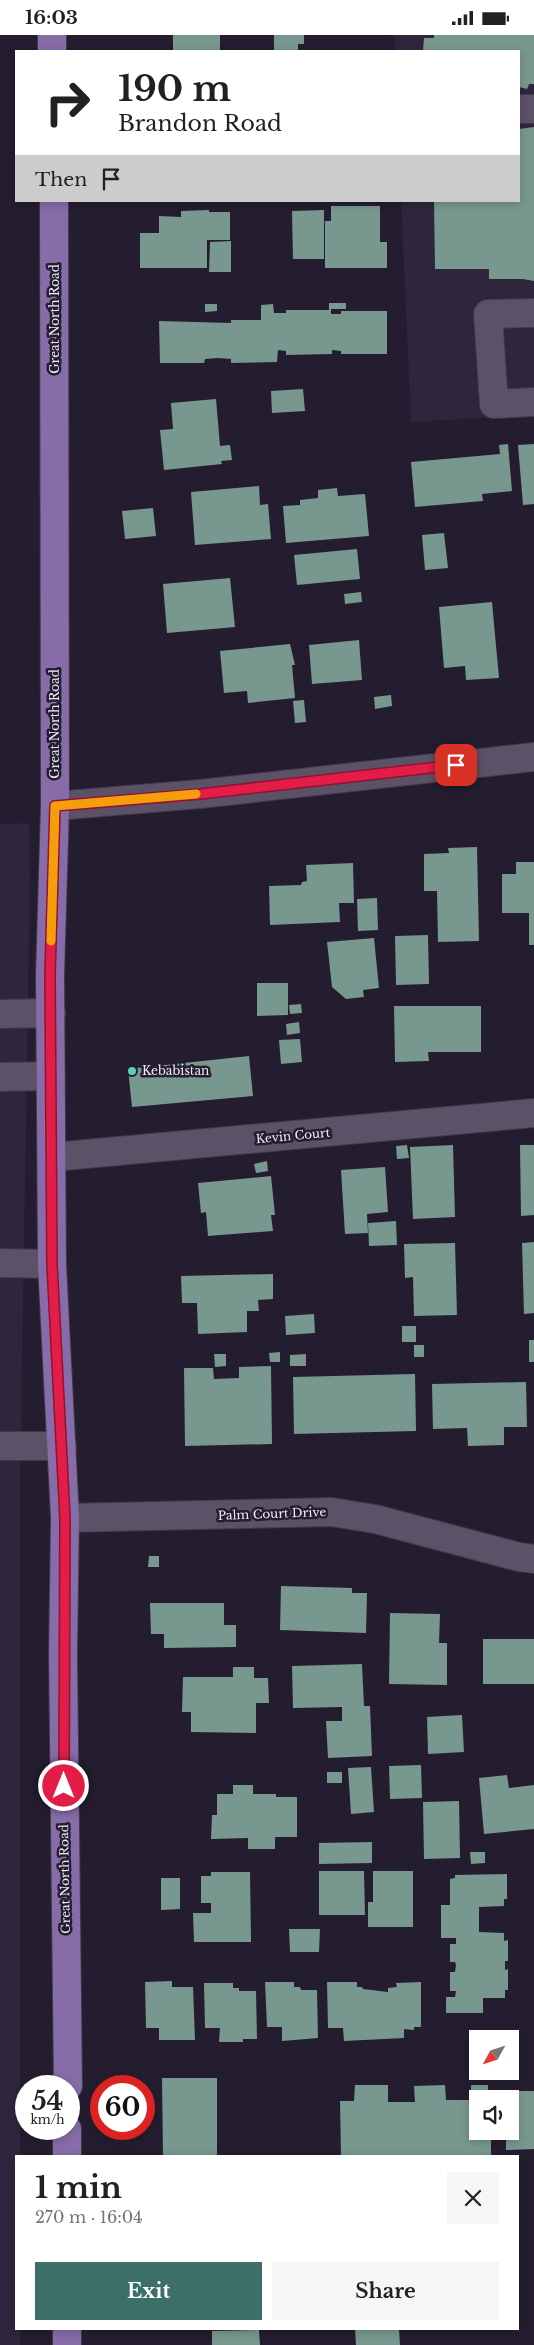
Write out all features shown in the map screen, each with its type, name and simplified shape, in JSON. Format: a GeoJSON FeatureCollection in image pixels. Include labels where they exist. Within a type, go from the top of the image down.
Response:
{"type":"FeatureCollection","features":[{"type":"Feature","properties":{"kind":"main road"},"geometry":{"type":"LineString","coordinates":[[52,35],[52,50]]}},
{"type":"Feature","properties":{"kind":"main road","name":"Great North Road"},"geometry":{"type":"LineString","coordinates":[[54,202],[55,806],[50,975],[53,1157],[52,1264],[65,1518],[63,1655],[68,2075]]}},
{"type":"Feature","properties":{"kind":"main road"},"geometry":{"type":"LineString","coordinates":[[67,2140],[67,2155]]}},
{"type":"Feature","properties":{"kind":"main road"},"geometry":{"type":"LineString","coordinates":[[67,2330],[67,2345]]}},
{"type":"Feature","properties":{"kind":"street"},"geometry":{"type":"LineString","coordinates":[[520,109],[534,109]]}},
{"type":"Feature","properties":{"kind":"street"},"geometry":{"type":"LineString","coordinates":[[534,313],[488,314],[494,404],[534,402]]}},
{"type":"Feature","properties":{"kind":"street"},"geometry":{"type":"LineString","coordinates":[[55,806],[210,793],[534,757]]}},
{"type":"Feature","properties":{"kind":"street"},"geometry":{"type":"LineString","coordinates":[[0,1014],[51,1013]]}},
{"type":"Feature","properties":{"kind":"street"},"geometry":{"type":"LineString","coordinates":[[0,1077],[51,1076]]}},
{"type":"Feature","properties":{"kind":"street","name":"Kevin Court"},"geometry":{"type":"LineString","coordinates":[[53,1157],[534,1113]]}},
{"type":"Feature","properties":{"kind":"street"},"geometry":{"type":"LineString","coordinates":[[0,1263],[52,1264]]}},
{"type":"Feature","properties":{"kind":"street"},"geometry":{"type":"LineString","coordinates":[[0,1446],[62,1446]]}},
{"type":"Feature","properties":{"kind":"street","name":"Palm Court Drive"},"geometry":{"type":"LineString","coordinates":[[65,1518],[331,1512],[376,1519],[519,1557],[534,1559]]}},
{"type":"Feature","properties":{"kind":"shaded area"},"geometry":{"type":"Polygon","coordinates":[[[394,35],[534,35],[534,415],[411,422],[401,202],[520,202],[520,50],[395,50],[394,35]]]}},
{"type":"Feature","properties":{"kind":"shaded area"},"geometry":{"type":"Polygon","coordinates":[[[29,823],[30,879],[20,1487],[20,2075],[15,2075],[15,2140],[20,2140],[20,2155],[15,2155],[15,2330],[20,2330],[20,2345],[0,2345],[0,824],[29,823]]]}},
{"type":"Feature","properties":{"kind":"building"},"geometry":{"type":"Polygon","coordinates":[[[173,35],[220,35],[220,50],[173,50],[173,35]]]}},
{"type":"Feature","properties":{"kind":"building"},"geometry":{"type":"Polygon","coordinates":[[[274,35],[304,35],[304,44],[298,44],[298,50],[274,50],[274,35]]]}},
{"type":"Feature","properties":{"kind":"building"},"geometry":{"type":"Polygon","coordinates":[[[434,35],[534,35],[534,84],[529,84],[527,89],[520,87],[520,50],[423,50],[424,38],[434,38],[434,35]]]}},
{"type":"Feature","properties":{"kind":"building"},"geometry":{"type":"Polygon","coordinates":[[[534,127],[534,281],[523,279],[489,279],[489,269],[435,269],[434,202],[520,202],[520,129],[534,127]]]}},
{"type":"Feature","properties":{"kind":"building"},"geometry":{"type":"Polygon","coordinates":[[[331,206],[380,206],[380,242],[387,242],[387,268],[325,268],[325,221],[331,221],[331,206]]]}},
{"type":"Feature","properties":{"kind":"building"},"geometry":{"type":"Polygon","coordinates":[[[209,210],[209,212],[230,212],[230,240],[207,240],[207,268],[140,268],[140,233],[159,233],[159,216],[181,217],[181,211],[209,210]]]}},
{"type":"Feature","properties":{"kind":"building"},"geometry":{"type":"Polygon","coordinates":[[[324,210],[324,259],[293,259],[292,211],[324,210]]]}},
{"type":"Feature","properties":{"kind":"building"},"geometry":{"type":"Polygon","coordinates":[[[231,241],[231,272],[209,272],[210,242],[231,241]]]}},
{"type":"Feature","properties":{"kind":"building"},"geometry":{"type":"Polygon","coordinates":[[[329,303],[346,303],[346,309],[331,309],[331,314],[341,314],[341,311],[387,311],[387,354],[341,354],[341,351],[332,350],[332,354],[286,355],[286,351],[278,350],[277,362],[231,363],[231,359],[218,358],[205,359],[204,363],[160,363],[159,321],[231,323],[231,320],[261,320],[261,305],[273,304],[274,313],[286,313],[286,310],[329,310],[329,303]]]}},
{"type":"Feature","properties":{"kind":"building"},"geometry":{"type":"Polygon","coordinates":[[[205,304],[217,304],[217,311],[205,312],[205,304]]]}},
{"type":"Feature","properties":{"kind":"building"},"geometry":{"type":"Polygon","coordinates":[[[303,389],[305,411],[272,413],[271,391],[303,389]]]}},
{"type":"Feature","properties":{"kind":"building"},"geometry":{"type":"Polygon","coordinates":[[[216,399],[220,446],[230,445],[232,460],[221,461],[222,464],[164,470],[160,430],[173,429],[171,403],[216,399]]]}},
{"type":"Feature","properties":{"kind":"building"},"geometry":{"type":"Polygon","coordinates":[[[508,444],[512,491],[482,494],[483,501],[415,507],[411,462],[500,454],[499,445],[508,444]]]}},
{"type":"Feature","properties":{"kind":"building"},"geometry":{"type":"Polygon","coordinates":[[[534,444],[534,504],[523,505],[518,445],[534,444]]]}},
{"type":"Feature","properties":{"kind":"building"},"geometry":{"type":"Polygon","coordinates":[[[259,486],[260,505],[268,504],[271,539],[195,545],[191,492],[259,486]]]}},
{"type":"Feature","properties":{"kind":"building"},"geometry":{"type":"Polygon","coordinates":[[[337,488],[338,496],[365,494],[369,536],[286,543],[283,506],[300,505],[300,500],[318,498],[318,490],[337,488]]]}},
{"type":"Feature","properties":{"kind":"building"},"geometry":{"type":"Polygon","coordinates":[[[153,508],[156,536],[125,539],[122,511],[153,508]]]}},
{"type":"Feature","properties":{"kind":"building"},"geometry":{"type":"Polygon","coordinates":[[[444,533],[448,568],[425,570],[422,535],[444,533]]]}},
{"type":"Feature","properties":{"kind":"building"},"geometry":{"type":"Polygon","coordinates":[[[357,549],[360,579],[297,585],[294,555],[357,549]]]}},
{"type":"Feature","properties":{"kind":"building"},"geometry":{"type":"Polygon","coordinates":[[[230,578],[235,627],[167,633],[163,584],[230,578]]]}},
{"type":"Feature","properties":{"kind":"building"},"geometry":{"type":"Polygon","coordinates":[[[361,592],[362,602],[345,604],[344,594],[361,592]]]}},
{"type":"Feature","properties":{"kind":"building"},"geometry":{"type":"Polygon","coordinates":[[[492,602],[499,678],[466,680],[465,666],[444,668],[439,607],[492,602]]]}},
{"type":"Feature","properties":{"kind":"building"},"geometry":{"type":"Polygon","coordinates":[[[359,640],[362,680],[312,684],[309,645],[359,640]]]}},
{"type":"Feature","properties":{"kind":"building"},"geometry":{"type":"Polygon","coordinates":[[[290,644],[295,665],[292,665],[295,698],[248,703],[247,691],[224,693],[220,651],[290,644]]]}},
{"type":"Feature","properties":{"kind":"building"},"geometry":{"type":"Polygon","coordinates":[[[391,695],[392,706],[375,709],[374,697],[391,695]]]}},
{"type":"Feature","properties":{"kind":"building"},"geometry":{"type":"Polygon","coordinates":[[[304,700],[306,722],[295,723],[293,701],[304,700]]]}},
{"type":"Feature","properties":{"kind":"building"},"geometry":{"type":"Polygon","coordinates":[[[477,847],[479,941],[438,942],[437,891],[424,891],[424,854],[449,853],[448,848],[477,847]]]}},
{"type":"Feature","properties":{"kind":"building"},"geometry":{"type":"Polygon","coordinates":[[[516,862],[534,862],[534,945],[529,945],[529,913],[502,913],[502,874],[516,874],[516,862]]]}},
{"type":"Feature","properties":{"kind":"building"},"geometry":{"type":"Polygon","coordinates":[[[353,863],[354,903],[339,903],[340,922],[270,925],[269,886],[301,885],[302,882],[307,881],[306,865],[353,863]]]}},
{"type":"Feature","properties":{"kind":"building"},"geometry":{"type":"Polygon","coordinates":[[[377,898],[378,930],[358,931],[357,899],[377,898]]]}},
{"type":"Feature","properties":{"kind":"building"},"geometry":{"type":"Polygon","coordinates":[[[428,935],[429,984],[396,985],[395,936],[428,935]]]}},
{"type":"Feature","properties":{"kind":"building"},"geometry":{"type":"Polygon","coordinates":[[[374,938],[379,988],[363,990],[364,997],[346,999],[332,987],[327,942],[374,938]]]}},
{"type":"Feature","properties":{"kind":"building"},"geometry":{"type":"Polygon","coordinates":[[[257,983],[288,983],[288,1015],[257,1016],[257,983]]]}},
{"type":"Feature","properties":{"kind":"building"},"geometry":{"type":"Polygon","coordinates":[[[301,1004],[302,1013],[290,1014],[289,1005],[301,1004]]]}},
{"type":"Feature","properties":{"kind":"building"},"geometry":{"type":"Polygon","coordinates":[[[394,1006],[481,1006],[481,1052],[428,1052],[429,1061],[395,1062],[394,1006]]]}},
{"type":"Feature","properties":{"kind":"building"},"geometry":{"type":"Polygon","coordinates":[[[299,1022],[300,1033],[287,1035],[286,1024],[299,1022]]]}},
{"type":"Feature","properties":{"kind":"building"},"geometry":{"type":"Polygon","coordinates":[[[300,1039],[302,1062],[281,1064],[279,1040],[300,1039]]]}},
{"type":"Feature","properties":{"kind":"building"},"geometry":{"type":"Polygon","coordinates":[[[249,1056],[253,1096],[132,1107],[128,1069],[249,1056]]]}},
{"type":"Feature","properties":{"kind":"building"},"geometry":{"type":"Polygon","coordinates":[[[407,1145],[409,1158],[397,1159],[396,1146],[407,1145]]]}},
{"type":"Feature","properties":{"kind":"building"},"geometry":{"type":"Polygon","coordinates":[[[453,1145],[455,1217],[413,1219],[410,1147],[453,1145]]]}},
{"type":"Feature","properties":{"kind":"building"},"geometry":{"type":"Polygon","coordinates":[[[520,1145],[534,1145],[534,1215],[521,1216],[520,1145]]]}},
{"type":"Feature","properties":{"kind":"building"},"geometry":{"type":"Polygon","coordinates":[[[267,1161],[268,1171],[256,1173],[254,1164],[267,1161]]]}},
{"type":"Feature","properties":{"kind":"building"},"geometry":{"type":"Polygon","coordinates":[[[385,1167],[388,1212],[367,1214],[368,1233],[345,1234],[341,1170],[385,1167]]]}},
{"type":"Feature","properties":{"kind":"building"},"geometry":{"type":"Polygon","coordinates":[[[271,1176],[275,1215],[271,1215],[273,1231],[208,1236],[206,1212],[201,1213],[198,1183],[271,1176]]]}},
{"type":"Feature","properties":{"kind":"building"},"geometry":{"type":"Polygon","coordinates":[[[396,1221],[397,1245],[369,1246],[368,1223],[396,1221]]]}},
{"type":"Feature","properties":{"kind":"building"},"geometry":{"type":"Polygon","coordinates":[[[534,1242],[534,1313],[524,1314],[522,1243],[534,1242]]]}},
{"type":"Feature","properties":{"kind":"building"},"geometry":{"type":"Polygon","coordinates":[[[455,1243],[457,1315],[414,1316],[413,1277],[405,1278],[404,1244],[455,1243]]]}},
{"type":"Feature","properties":{"kind":"building"},"geometry":{"type":"Polygon","coordinates":[[[273,1274],[273,1299],[258,1300],[259,1311],[247,1311],[247,1332],[198,1334],[197,1303],[182,1303],[181,1276],[273,1274]]]}},
{"type":"Feature","properties":{"kind":"building"},"geometry":{"type":"Polygon","coordinates":[[[314,1314],[315,1333],[286,1335],[285,1316],[314,1314]]]}},
{"type":"Feature","properties":{"kind":"building"},"geometry":{"type":"Polygon","coordinates":[[[402,1326],[416,1326],[416,1342],[402,1342],[402,1326]]]}},
{"type":"Feature","properties":{"kind":"building"},"geometry":{"type":"Polygon","coordinates":[[[529,1340],[534,1340],[534,1362],[529,1362],[529,1340]]]}},
{"type":"Feature","properties":{"kind":"building"},"geometry":{"type":"Polygon","coordinates":[[[414,1345],[424,1345],[424,1357],[414,1357],[414,1345]]]}},
{"type":"Feature","properties":{"kind":"building"},"geometry":{"type":"Polygon","coordinates":[[[280,1352],[280,1362],[270,1362],[269,1353],[280,1352]]]}},
{"type":"Feature","properties":{"kind":"building"},"geometry":{"type":"Polygon","coordinates":[[[214,1354],[226,1354],[226,1366],[215,1367],[214,1354]]]}},
{"type":"Feature","properties":{"kind":"building"},"geometry":{"type":"Polygon","coordinates":[[[306,1354],[306,1366],[290,1366],[290,1355],[306,1354]]]}},
{"type":"Feature","properties":{"kind":"building"},"geometry":{"type":"Polygon","coordinates":[[[271,1366],[272,1444],[185,1446],[184,1368],[213,1368],[214,1379],[239,1378],[239,1367],[271,1366]]]}},
{"type":"Feature","properties":{"kind":"building"},"geometry":{"type":"Polygon","coordinates":[[[415,1374],[416,1431],[294,1434],[293,1377],[415,1374]]]}},
{"type":"Feature","properties":{"kind":"building"},"geometry":{"type":"Polygon","coordinates":[[[526,1382],[527,1427],[504,1427],[504,1445],[468,1446],[467,1428],[433,1429],[432,1384],[526,1382]]]}},
{"type":"Feature","properties":{"kind":"building"},"geometry":{"type":"Polygon","coordinates":[[[149,1556],[159,1556],[159,1567],[148,1567],[149,1556]]]}},
{"type":"Feature","properties":{"kind":"building"},"geometry":{"type":"Polygon","coordinates":[[[281,1586],[352,1588],[352,1593],[367,1593],[366,1633],[280,1630],[281,1586]]]}},
{"type":"Feature","properties":{"kind":"building"},"geometry":{"type":"Polygon","coordinates":[[[150,1603],[224,1603],[224,1625],[236,1625],[236,1647],[164,1648],[164,1634],[151,1634],[150,1603]]]}},
{"type":"Feature","properties":{"kind":"building"},"geometry":{"type":"Polygon","coordinates":[[[390,1613],[440,1614],[439,1643],[447,1643],[447,1685],[389,1684],[390,1613]]]}},
{"type":"Feature","properties":{"kind":"building"},"geometry":{"type":"Polygon","coordinates":[[[483,1639],[534,1639],[534,1684],[483,1684],[483,1639]]]}},
{"type":"Feature","properties":{"kind":"building"},"geometry":{"type":"Polygon","coordinates":[[[362,1664],[364,1706],[370,1706],[372,1756],[328,1758],[326,1721],[342,1721],[342,1707],[293,1708],[292,1666],[362,1664]]]}},
{"type":"Feature","properties":{"kind":"building"},"geometry":{"type":"Polygon","coordinates":[[[233,1667],[254,1667],[254,1678],[268,1678],[269,1703],[256,1703],[256,1733],[191,1732],[191,1712],[182,1712],[183,1677],[233,1677],[233,1667]]]}},
{"type":"Feature","properties":{"kind":"building"},"geometry":{"type":"Polygon","coordinates":[[[462,1715],[464,1752],[428,1754],[427,1717],[462,1715]]]}},
{"type":"Feature","properties":{"kind":"building"},"geometry":{"type":"Polygon","coordinates":[[[421,1765],[422,1798],[390,1799],[389,1766],[421,1765]]]}},
{"type":"Feature","properties":{"kind":"building"},"geometry":{"type":"Polygon","coordinates":[[[371,1767],[374,1812],[351,1814],[348,1768],[371,1767]]]}},
{"type":"Feature","properties":{"kind":"building"},"geometry":{"type":"Polygon","coordinates":[[[327,1772],[342,1772],[342,1783],[327,1783],[327,1772]]]}},
{"type":"Feature","properties":{"kind":"building"},"geometry":{"type":"Polygon","coordinates":[[[507,1775],[509,1788],[534,1785],[534,1829],[484,1834],[479,1778],[507,1775]]]}},
{"type":"Feature","properties":{"kind":"building"},"geometry":{"type":"Polygon","coordinates":[[[233,1785],[253,1785],[253,1794],[276,1794],[276,1797],[297,1797],[297,1837],[275,1837],[275,1849],[248,1849],[248,1838],[211,1839],[212,1815],[217,1815],[217,1794],[233,1794],[233,1785]]]}},
{"type":"Feature","properties":{"kind":"building"},"geometry":{"type":"Polygon","coordinates":[[[459,1801],[460,1858],[424,1859],[423,1802],[459,1801]]]}},
{"type":"Feature","properties":{"kind":"building"},"geometry":{"type":"Polygon","coordinates":[[[372,1842],[372,1863],[319,1864],[319,1843],[372,1842]]]}},
{"type":"Feature","properties":{"kind":"building"},"geometry":{"type":"Polygon","coordinates":[[[470,1852],[485,1852],[485,1863],[471,1864],[470,1852]]]}},
{"type":"Feature","properties":{"kind":"building"},"geometry":{"type":"Polygon","coordinates":[[[319,1871],[364,1871],[365,1915],[319,1915],[319,1871]]]}},
{"type":"Feature","properties":{"kind":"building"},"geometry":{"type":"Polygon","coordinates":[[[373,1871],[413,1871],[413,1927],[368,1927],[368,1902],[373,1902],[373,1871]]]}},
{"type":"Feature","properties":{"kind":"building"},"geometry":{"type":"Polygon","coordinates":[[[211,1872],[250,1872],[251,1942],[194,1942],[193,1913],[211,1913],[211,1903],[201,1903],[201,1876],[211,1876],[211,1872]]]}},
{"type":"Feature","properties":{"kind":"building"},"geometry":{"type":"Polygon","coordinates":[[[507,1874],[507,1899],[504,1899],[504,1906],[479,1907],[479,1932],[504,1933],[504,1941],[508,1940],[508,1961],[505,1961],[505,1970],[508,1969],[508,1990],[505,1990],[505,1998],[483,1998],[483,2013],[446,2013],[446,1997],[455,1997],[456,1991],[450,1991],[450,1972],[455,1972],[456,1965],[455,1962],[450,1962],[450,1944],[456,1944],[456,1938],[441,1938],[441,1905],[450,1905],[450,1879],[455,1878],[455,1875],[507,1874]]]}},
{"type":"Feature","properties":{"kind":"building"},"geometry":{"type":"Polygon","coordinates":[[[161,1878],[180,1878],[180,1909],[161,1910],[161,1878]]]}},
{"type":"Feature","properties":{"kind":"building"},"geometry":{"type":"Polygon","coordinates":[[[289,1929],[320,1929],[319,1952],[290,1952],[289,1929]]]}},
{"type":"Feature","properties":{"kind":"building"},"geometry":{"type":"Polygon","coordinates":[[[172,1981],[172,1987],[193,1987],[195,2040],[159,2040],[159,2028],[146,2028],[145,1982],[172,1981]]]}},
{"type":"Feature","properties":{"kind":"building"},"geometry":{"type":"Polygon","coordinates":[[[265,1982],[294,1982],[294,1987],[300,1987],[301,1990],[317,1990],[318,2038],[282,2041],[282,2027],[267,2027],[265,1982]]]}},
{"type":"Feature","properties":{"kind":"building"},"geometry":{"type":"Polygon","coordinates":[[[327,1982],[357,1982],[357,1987],[362,1987],[363,1989],[388,1992],[388,1988],[397,1987],[396,1983],[421,1982],[421,2027],[414,2027],[414,2030],[404,2029],[404,2038],[344,2041],[343,2028],[328,2028],[327,1982]]]}},
{"type":"Feature","properties":{"kind":"building"},"geometry":{"type":"Polygon","coordinates":[[[204,1983],[233,1983],[233,1988],[239,1988],[239,1991],[256,1991],[257,2039],[243,2039],[243,2042],[219,2042],[220,2028],[205,2028],[204,1983]]]}},
{"type":"Feature","properties":{"kind":"building"},"geometry":{"type":"Polygon","coordinates":[[[162,2078],[217,2078],[217,2155],[163,2155],[162,2078]]]}},
{"type":"Feature","properties":{"kind":"building"},"geometry":{"type":"Polygon","coordinates":[[[355,2085],[388,2085],[388,2102],[415,2102],[414,2086],[445,2085],[446,2100],[469,2100],[469,2140],[491,2140],[491,2155],[341,2155],[340,2101],[354,2101],[355,2085]]]}},
{"type":"Feature","properties":{"kind":"building"},"geometry":{"type":"Polygon","coordinates":[[[471,2085],[488,2085],[488,2090],[471,2090],[471,2085]]]}},
{"type":"Feature","properties":{"kind":"building"},"geometry":{"type":"Polygon","coordinates":[[[519,2091],[534,2091],[534,2149],[506,2150],[506,2140],[519,2140],[519,2091]]]}},
{"type":"Feature","properties":{"kind":"building"},"geometry":{"type":"Polygon","coordinates":[[[259,2330],[260,2345],[212,2345],[212,2331],[259,2330]]]}},
{"type":"Feature","properties":{"kind":"building"},"geometry":{"type":"Polygon","coordinates":[[[355,2330],[399,2330],[400,2345],[356,2345],[355,2330]]]}},
{"type":"Feature","properties":{"kind":"slow traffic"},"geometry":{"type":"LineString","coordinates":[[51,941],[55,806],[196,794]]}},
{"type":"Feature","properties":{"kind":"place","name":"Kebabistan"},"geometry":{"type":"Point","coordinates":[132,1071]}},
{"type":"Feature","properties":{"kind":"route"},"geometry":{"type":"LineString","coordinates":[[64,1786],[65,1518],[52,1264],[53,1157],[50,975],[55,806],[200,794],[456,765]]}}]}
